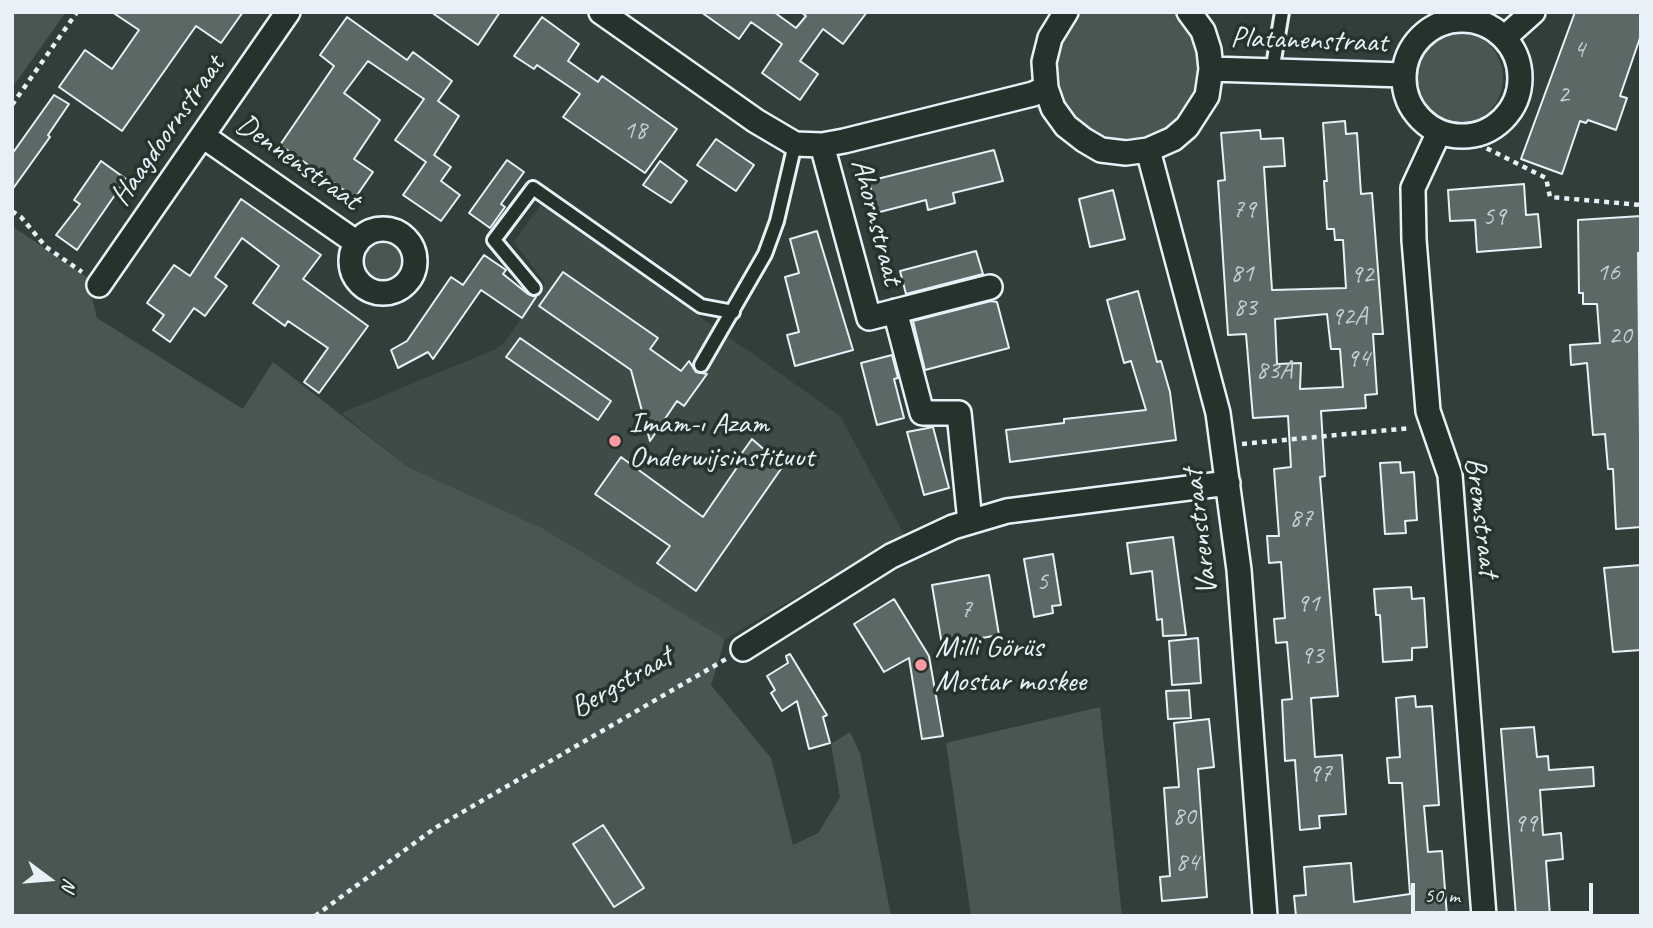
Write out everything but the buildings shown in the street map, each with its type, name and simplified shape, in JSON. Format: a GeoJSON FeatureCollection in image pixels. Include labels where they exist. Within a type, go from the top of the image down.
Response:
{"type":"FeatureCollection","features":[{"type":"Feature","properties":{"kind":"street","name":"Haagdoornstraat"},"geometry":{"type":"LineString","coordinates":[[99,285],[288,12]]}},
{"type":"Feature","properties":{"kind":"street","name":"Ahornstraat"},"geometry":{"type":"LineString","coordinates":[[601,12],[756,121],[795,144],[822,145],[1033,94],[1046,88]]}},
{"type":"Feature","properties":{"kind":"street"},"geometry":{"type":"LineString","coordinates":[[1066,12],[1050,38],[1044,62],[1046,88],[1060,117],[1083,140],[1101,150],[1148,150],[1173,139],[1187,127],[1207,96],[1212,69],[1203,32],[1189,12]]}},
{"type":"Feature","properties":{"kind":"street"},"geometry":{"type":"LineString","coordinates":[[1504,38],[1533,12]]}},
{"type":"Feature","properties":{"kind":"street"},"geometry":{"type":"LineString","coordinates":[[1447,17],[1488,26],[1504,38],[1518,64],[1518,94],[1509,113],[1495,127],[1476,135],[1454,136],[1439,132],[1420,119],[1409,103],[1404,75],[1415,44],[1429,30],[1447,17]]}},
{"type":"Feature","properties":{"kind":"street","name":"Platanenstraat"},"geometry":{"type":"LineString","coordinates":[[1212,69],[1404,75]]}},
{"type":"Feature","properties":{"kind":"street","name":"Bremstraat"},"geometry":{"type":"LineString","coordinates":[[1439,132],[1413,188],[1417,279],[1428,411],[1450,475],[1483,916]]}},
{"type":"Feature","properties":{"kind":"street","name":"Dennenstraat"},"geometry":{"type":"LineString","coordinates":[[203,136],[357,243]]}},
{"type":"Feature","properties":{"kind":"street","name":"Ahornstraat"},"geometry":{"type":"LineString","coordinates":[[822,145],[869,318],[990,287]]}},
{"type":"Feature","properties":{"kind":"street","name":"Varenstraat"},"geometry":{"type":"LineString","coordinates":[[1148,150],[1218,414],[1223,445],[1239,570],[1265,916]]}},
{"type":"Feature","properties":{"kind":"street"},"geometry":{"type":"LineString","coordinates":[[895,311],[922,413],[958,413],[970,522]]}},
{"type":"Feature","properties":{"kind":"street"},"geometry":{"type":"LineString","coordinates":[[743,649],[891,556],[970,522],[1007,511],[1228,483]]}},
{"type":"Feature","properties":{"kind":"lane"},"geometry":{"type":"LineString","coordinates":[[1272,72],[1282,12]]}},
{"type":"Feature","properties":{"kind":"lane"},"geometry":{"type":"LineString","coordinates":[[701,365],[765,254],[777,221],[795,144]]}},
{"type":"Feature","properties":{"kind":"lane"},"geometry":{"type":"LineString","coordinates":[[534,288],[494,240],[533,187],[701,306],[733,312]]}},
{"type":"Feature","properties":{"kind":"path"},"geometry":{"type":"LineString","coordinates":[[12,105],[77,12]]}},
{"type":"Feature","properties":{"kind":"path"},"geometry":{"type":"LineString","coordinates":[[1476,135],[1476,143],[1546,178],[1550,197],[1641,205]]}},
{"type":"Feature","properties":{"kind":"path"},"geometry":{"type":"LineString","coordinates":[[12,211],[46,247],[99,285]]}},
{"type":"Feature","properties":{"kind":"path"},"geometry":{"type":"LineString","coordinates":[[1223,445],[1433,426]]}},
{"type":"Feature","properties":{"kind":"path","name":"Bergstraat"},"geometry":{"type":"LineString","coordinates":[[315,916],[436,828],[743,649]]}},
{"type":"Feature","properties":{"kind":"shaded area"},"geometry":{"type":"Polygon","coordinates":[[[12,12],[66,12],[12,88],[12,12]]]}},
{"type":"Feature","properties":{"kind":"shaded area"},"geometry":{"type":"Polygon","coordinates":[[[1078,12],[1174,12],[1182,20],[1197,50],[1198,83],[1184,115],[1171,127],[1156,136],[1121,142],[1104,139],[1074,120],[1056,90],[1053,55],[1067,24],[1078,12]]]}},
{"type":"Feature","properties":{"kind":"shaded area"},"geometry":{"type":"Polygon","coordinates":[[[1456,31],[1474,34],[1489,45],[1500,60],[1503,78],[1500,96],[1489,111],[1474,122],[1456,125],[1438,122],[1423,111],[1412,96],[1409,78],[1412,60],[1423,45],[1438,34],[1456,31]]]}},
{"type":"Feature","properties":{"kind":"shaded area","name":"Imam-ı Azam Onderwijsinstituut"},"geometry":{"type":"Polygon","coordinates":[[[541,204],[840,416],[904,534],[725,639],[544,529],[408,467],[341,413],[496,349],[504,343],[545,283],[514,242],[541,204]]]}},
{"type":"Feature","properties":{"kind":"shaded area"},"geometry":{"type":"Polygon","coordinates":[[[12,226],[87,277],[97,318],[243,409],[273,362],[408,467],[544,529],[725,639],[711,685],[771,758],[793,845],[818,833],[840,797],[831,744],[850,732],[860,753],[891,916],[12,916],[12,226]]]}},
{"type":"Feature","properties":{"kind":"shaded area"},"geometry":{"type":"Polygon","coordinates":[[[384,242],[392,243],[398,248],[403,254],[403,270],[398,276],[392,281],[384,282],[376,281],[370,276],[365,270],[364,262],[365,254],[370,248],[376,243],[384,242]]]}},
{"type":"Feature","properties":{"kind":"shaded area"},"geometry":{"type":"Polygon","coordinates":[[[1100,707],[1122,916],[971,916],[946,743],[1100,707]]]}},
{"type":"Feature","properties":{"kind":"place","name":"Imam-ı Azam Onderwijsinstituut"},"geometry":{"type":"Point","coordinates":[615,441]}},
{"type":"Feature","properties":{"kind":"place","name":"Milli Görüs Mostar moskee"},"geometry":{"type":"Point","coordinates":[921,665]}}]}
